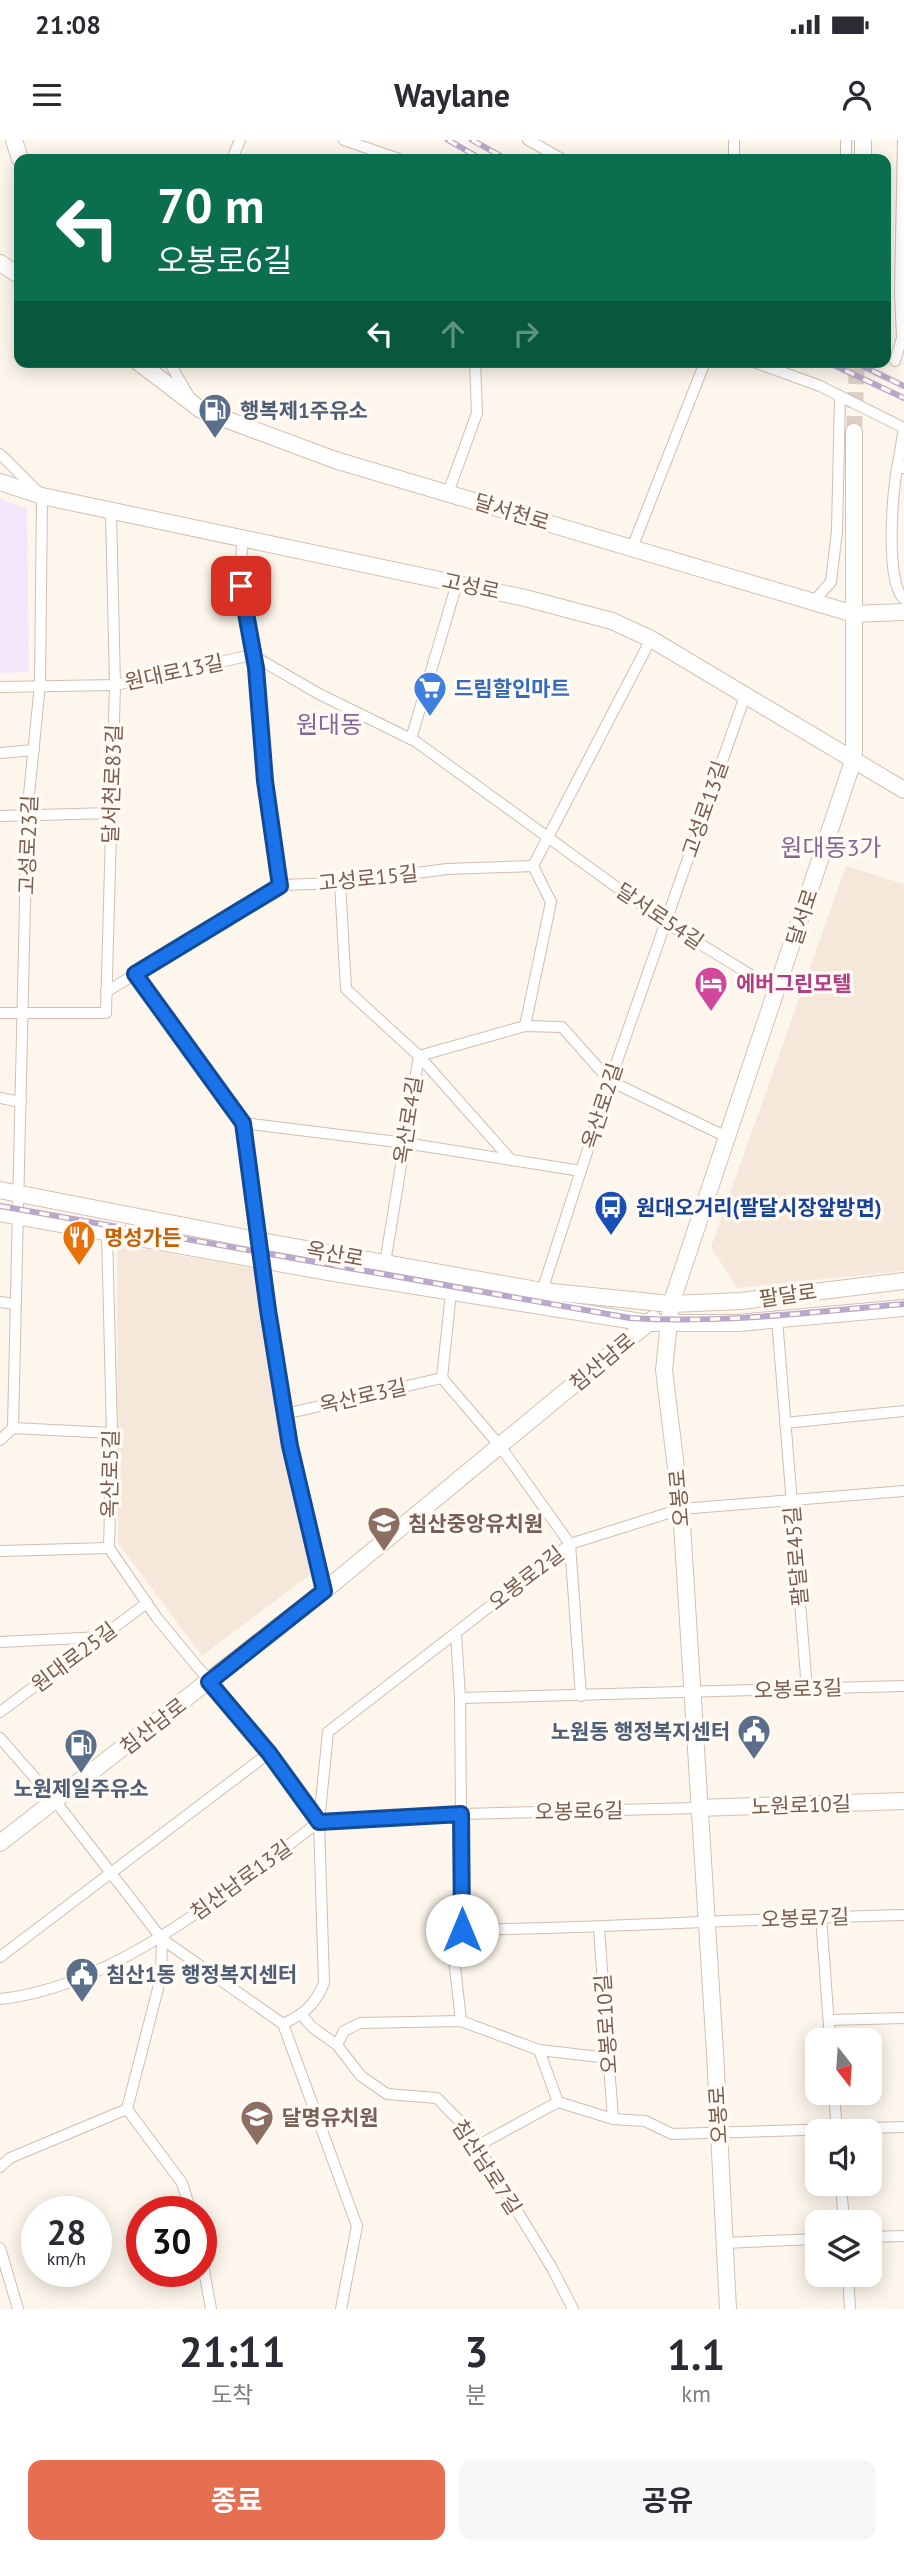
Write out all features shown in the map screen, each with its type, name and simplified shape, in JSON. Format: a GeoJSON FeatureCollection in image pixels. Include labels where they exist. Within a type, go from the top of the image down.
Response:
{"type":"FeatureCollection","features":[{"type":"Feature","properties":{"kind":"main road","name":"달서천로"},"geometry":{"type":"LineString","coordinates":[[146,368],[201,410],[335,460],[854,614],[904,612]]}},
{"type":"Feature","properties":{"kind":"main road","name":"달서로"},"geometry":{"type":"LineString","coordinates":[[671,1304],[729,1138],[854,758],[854,432]]}},
{"type":"Feature","properties":{"kind":"main road","name":"고성로"},"geometry":{"type":"LineString","coordinates":[[0,482],[42,496],[111,512],[457,583],[612,621],[651,639],[904,790]]}},
{"type":"Feature","properties":{"kind":"main road","name":"옥산로"},"geometry":{"type":"LineString","coordinates":[[8,1192],[542,1291],[671,1304]]}},
{"type":"Feature","properties":{"kind":"main road"},"geometry":{"type":"LineString","coordinates":[[8,1214],[451,1292],[648,1323],[777,1319],[904,1308]]}},
{"type":"Feature","properties":{"kind":"main road","name":"팔달로"},"geometry":{"type":"LineString","coordinates":[[671,1304],[741,1301],[904,1281]]}},
{"type":"Feature","properties":{"kind":"main road","name":"오봉로"},"geometry":{"type":"LineString","coordinates":[[671,1304],[664,1370],[681,1509],[719,2133],[727,2309]]}},
{"type":"Feature","properties":{"kind":"main road","name":"침산남로"},"geometry":{"type":"LineString","coordinates":[[0,1843],[324,1591],[671,1304]]}},
{"type":"Feature","properties":{"kind":"main road","name":"노원로10길"},"geometry":{"type":"LineString","coordinates":[[698,1808],[904,1801]]}},
{"type":"Feature","properties":{"kind":"street"},"geometry":{"type":"LineString","coordinates":[[344,140],[385,154]]}},
{"type":"Feature","properties":{"kind":"street"},"geometry":{"type":"LineString","coordinates":[[528,140],[553,154]]}},
{"type":"Feature","properties":{"kind":"street"},"geometry":{"type":"LineString","coordinates":[[895,361],[902,338],[903,140]]}},
{"type":"Feature","properties":{"kind":"street"},"geometry":{"type":"LineString","coordinates":[[172,368],[193,404]]}},
{"type":"Feature","properties":{"kind":"street"},"geometry":{"type":"LineString","coordinates":[[448,493],[477,413],[475,368]]}},
{"type":"Feature","properties":{"kind":"street"},"geometry":{"type":"LineString","coordinates":[[632,548],[703,368]]}},
{"type":"Feature","properties":{"kind":"street"},"geometry":{"type":"LineString","coordinates":[[769,368],[840,396],[904,428],[901,466],[893,486],[894,579],[898,594],[904,599]]}},
{"type":"Feature","properties":{"kind":"street"},"geometry":{"type":"LineString","coordinates":[[813,602],[831,582],[837,531],[840,396]]}},
{"type":"Feature","properties":{"kind":"street"},"geometry":{"type":"LineString","coordinates":[[0,454],[42,496]]}},
{"type":"Feature","properties":{"kind":"street","name":"고성로23길"},"geometry":{"type":"LineString","coordinates":[[13,1428],[14,1304],[8,1192],[21,1102],[27,816],[40,684],[42,496]]}},
{"type":"Feature","properties":{"kind":"street","name":"달서천로83길"},"geometry":{"type":"LineString","coordinates":[[24,1014],[106,1013],[115,685],[111,512]]}},
{"type":"Feature","properties":{"kind":"street"},"geometry":{"type":"LineString","coordinates":[[242,538],[241,586],[256,668],[265,781],[280,886]]}},
{"type":"Feature","properties":{"kind":"street"},"geometry":{"type":"LineString","coordinates":[[411,739],[457,583]]}},
{"type":"Feature","properties":{"kind":"street"},"geometry":{"type":"LineString","coordinates":[[525,1026],[551,902],[533,866],[651,639]]}},
{"type":"Feature","properties":{"kind":"street","name":"원대로13길"},"geometry":{"type":"LineString","coordinates":[[0,687],[40,684],[115,685],[252,654],[319,694],[411,739],[547,835]]}},
{"type":"Feature","properties":{"kind":"street","name":"고성로13길"},"geometry":{"type":"LineString","coordinates":[[666,923],[745,696]]}},
{"type":"Feature","properties":{"kind":"street"},"geometry":{"type":"LineString","coordinates":[[0,752],[34,750]]}},
{"type":"Feature","properties":{"kind":"street"},"geometry":{"type":"LineString","coordinates":[[0,816],[111,813]]}},
{"type":"Feature","properties":{"kind":"street","name":"달서로54길"},"geometry":{"type":"LineString","coordinates":[[547,835],[666,923],[777,991]]}},
{"type":"Feature","properties":{"kind":"street","name":"고성로15길"},"geometry":{"type":"LineString","coordinates":[[106,992],[280,886],[340,883],[447,870],[533,866]]}},
{"type":"Feature","properties":{"kind":"street","name":"옥산로4길"},"geometry":{"type":"LineString","coordinates":[[340,883],[345,989],[419,1056],[385,1263]]}},
{"type":"Feature","properties":{"kind":"street","name":"옥산로2길"},"geometry":{"type":"LineString","coordinates":[[542,1291],[610,1081],[666,923]]}},
{"type":"Feature","properties":{"kind":"street"},"geometry":{"type":"LineString","coordinates":[[135,974],[243,1123],[285,1414],[324,1591]]}},
{"type":"Feature","properties":{"kind":"street"},"geometry":{"type":"LineString","coordinates":[[0,1013],[24,1014]]}},
{"type":"Feature","properties":{"kind":"street"},"geometry":{"type":"LineString","coordinates":[[511,1160],[419,1056],[525,1026],[562,1027],[610,1081],[729,1138]]}},
{"type":"Feature","properties":{"kind":"street"},"geometry":{"type":"LineString","coordinates":[[0,1098],[21,1102]]}},
{"type":"Feature","properties":{"kind":"street"},"geometry":{"type":"LineString","coordinates":[[243,1123],[405,1143],[581,1171]]}},
{"type":"Feature","properties":{"kind":"street","name":"옥산로5길"},"geometry":{"type":"LineString","coordinates":[[107,1233],[112,1433],[108,1548],[209,1682]]}},
{"type":"Feature","properties":{"kind":"street"},"geometry":{"type":"LineString","coordinates":[[451,1292],[442,1378],[499,1446],[570,1544],[581,1696]]}},
{"type":"Feature","properties":{"kind":"street"},"geometry":{"type":"LineString","coordinates":[[0,1302],[14,1304]]}},
{"type":"Feature","properties":{"kind":"street","name":"팔달로45길"},"geometry":{"type":"LineString","coordinates":[[777,1319],[807,1689]]}},
{"type":"Feature","properties":{"kind":"street","name":"옥산로3길"},"geometry":{"type":"LineString","coordinates":[[285,1414],[442,1378]]}},
{"type":"Feature","properties":{"kind":"street"},"geometry":{"type":"LineString","coordinates":[[785,1423],[904,1411]]}},
{"type":"Feature","properties":{"kind":"street"},"geometry":{"type":"LineString","coordinates":[[0,1440],[13,1428],[112,1433]]}},
{"type":"Feature","properties":{"kind":"street","name":"오봉로2길"},"geometry":{"type":"LineString","coordinates":[[319,1822],[328,1732],[570,1544],[681,1509],[904,1491]]}},
{"type":"Feature","properties":{"kind":"street"},"geometry":{"type":"LineString","coordinates":[[0,1551],[108,1548]]}},
{"type":"Feature","properties":{"kind":"street","name":"원대로25길"},"geometry":{"type":"LineString","coordinates":[[0,1712],[147,1603]]}},
{"type":"Feature","properties":{"kind":"street"},"geometry":{"type":"LineString","coordinates":[[456,1633],[460,1698],[462,1930]]}},
{"type":"Feature","properties":{"kind":"street"},"geometry":{"type":"LineString","coordinates":[[0,1642],[101,1637]]}},
{"type":"Feature","properties":{"kind":"street"},"geometry":{"type":"LineString","coordinates":[[209,1682],[269,1753],[319,1822],[324,1983],[317,2000],[302,2015],[283,2024]]}},
{"type":"Feature","properties":{"kind":"street","name":"오봉로3길"},"geometry":{"type":"LineString","coordinates":[[691,1693],[904,1686]]}},
{"type":"Feature","properties":{"kind":"street"},"geometry":{"type":"LineString","coordinates":[[460,1698],[691,1693]]}},
{"type":"Feature","properties":{"kind":"street"},"geometry":{"type":"LineString","coordinates":[[0,1738],[56,1802],[162,1939],[283,2024],[357,2226],[341,2309]]}},
{"type":"Feature","properties":{"kind":"street"},"geometry":{"type":"LineString","coordinates":[[0,1957],[269,1753]]}},
{"type":"Feature","properties":{"kind":"street","name":"오봉로6길"},"geometry":{"type":"LineString","coordinates":[[319,1822],[461,1814],[698,1808]]}},
{"type":"Feature","properties":{"kind":"street","name":"침산남로13길"},"geometry":{"type":"LineString","coordinates":[[0,1999],[55,1986],[162,1939],[319,1822]]}},
{"type":"Feature","properties":{"kind":"street","name":"오봉로7길"},"geometry":{"type":"LineString","coordinates":[[706,1921],[904,1915]]}},
{"type":"Feature","properties":{"kind":"street"},"geometry":{"type":"LineString","coordinates":[[821,1917],[829,2028]]}},
{"type":"Feature","properties":{"kind":"street"},"geometry":{"type":"LineString","coordinates":[[461,2021],[452,1940],[462,1930],[599,1928],[706,1921]]}},
{"type":"Feature","properties":{"kind":"street","name":"오봉로10길"},"geometry":{"type":"LineString","coordinates":[[599,1928],[613,2119]]}},
{"type":"Feature","properties":{"kind":"street"},"geometry":{"type":"LineString","coordinates":[[127,2109],[161,1977],[162,1939]]}},
{"type":"Feature","properties":{"kind":"street","name":"침산남로7길"},"geometry":{"type":"LineString","coordinates":[[302,2015],[312,2028],[337,2045],[361,2076],[387,2094],[438,2098],[467,2129],[552,2268],[572,2309]]}},
{"type":"Feature","properties":{"kind":"street"},"geometry":{"type":"LineString","coordinates":[[829,2020],[904,2018]]}},
{"type":"Feature","properties":{"kind":"street"},"geometry":{"type":"LineString","coordinates":[[337,2045],[344,2031],[360,2023],[461,2021],[539,2050],[609,2058]]}},
{"type":"Feature","properties":{"kind":"street"},"geometry":{"type":"LineString","coordinates":[[539,2050],[558,2102]]}},
{"type":"Feature","properties":{"kind":"street"},"geometry":{"type":"LineString","coordinates":[[477,2146],[558,2102],[613,2119],[645,2121],[672,2134],[805,2132]]}},
{"type":"Feature","properties":{"kind":"street"},"geometry":{"type":"LineString","coordinates":[[0,2167],[10,2158],[127,2109]]}},
{"type":"Feature","properties":{"kind":"street"},"geometry":{"type":"LineString","coordinates":[[127,2109],[182,2183],[186,2196]]}},
{"type":"Feature","properties":{"kind":"street"},"geometry":{"type":"LineString","coordinates":[[882,2128],[904,2127]]}},
{"type":"Feature","properties":{"kind":"street"},"geometry":{"type":"LineString","coordinates":[[882,2236],[904,2235]]}},
{"type":"Feature","properties":{"kind":"street"},"geometry":{"type":"LineString","coordinates":[[724,2243],[805,2240]]}},
{"type":"Feature","properties":{"kind":"street"},"geometry":{"type":"LineString","coordinates":[[0,2248],[18,2309]]}},
{"type":"Feature","properties":{"kind":"street"},"geometry":{"type":"LineString","coordinates":[[207,2287],[211,2309]]}},
{"type":"Feature","properties":{"kind":"street"},"geometry":{"type":"LineString","coordinates":[[849,2287],[850,2309]]}},
{"type":"Feature","properties":{"kind":"shaded area"},"geometry":{"type":"Polygon","coordinates":[[[0,499],[27,508],[29,672],[0,673],[0,499]]]}},
{"type":"Feature","properties":{"kind":"shaded area"},"geometry":{"type":"Polygon","coordinates":[[[846,866],[904,884],[904,1271],[737,1288],[711,1247],[846,866]]]}},
{"type":"Feature","properties":{"kind":"shaded area"},"geometry":{"type":"Polygon","coordinates":[[[117,1244],[257,1269],[310,1575],[202,1656],[118,1543],[117,1244]]]}},
{"type":"Feature","properties":{"kind":"tunnel"},"geometry":{"type":"LineString","coordinates":[[854,432],[857,368]]}},
{"type":"Feature","properties":{"kind":"railway"},"geometry":{"type":"LineString","coordinates":[[448,140],[472,154]]}},
{"type":"Feature","properties":{"kind":"railway"},"geometry":{"type":"LineString","coordinates":[[472,140],[497,154]]}},
{"type":"Feature","properties":{"kind":"railway"},"geometry":{"type":"LineString","coordinates":[[840,368],[904,398]]}},
{"type":"Feature","properties":{"kind":"railway"},"geometry":{"type":"LineString","coordinates":[[866,368],[904,386]]}},
{"type":"Feature","properties":{"kind":"railway"},"geometry":{"type":"LineString","coordinates":[[0,1206],[630,1318],[733,1318],[904,1304]]}},
{"type":"Feature","properties":{"kind":"place","name":"행복제1주유소"},"geometry":{"type":"Point","coordinates":[215,440]}},
{"type":"Feature","properties":{"kind":"place","name":"드림할인마트"},"geometry":{"type":"Point","coordinates":[430,718]}},
{"type":"Feature","properties":{"kind":"place","name":"에버그린모텔"},"geometry":{"type":"Point","coordinates":[711,1013]}},
{"type":"Feature","properties":{"kind":"place","name":"원대오거리(팔달시장앞방면)"},"geometry":{"type":"Point","coordinates":[611,1237]}},
{"type":"Feature","properties":{"kind":"place","name":"명성가든"},"geometry":{"type":"Point","coordinates":[79,1267]}},
{"type":"Feature","properties":{"kind":"place","name":"침산중앙유치원"},"geometry":{"type":"Point","coordinates":[384,1553]}},
{"type":"Feature","properties":{"kind":"place","name":"노원동 행정복지센터"},"geometry":{"type":"Point","coordinates":[754,1761]}},
{"type":"Feature","properties":{"kind":"place","name":"노원제일주유소"},"geometry":{"type":"Point","coordinates":[81,1775]}},
{"type":"Feature","properties":{"kind":"place","name":"침산1동 행정복지센터"},"geometry":{"type":"Point","coordinates":[82,2004]}},
{"type":"Feature","properties":{"kind":"place","name":"달명유치원"},"geometry":{"type":"Point","coordinates":[257,2147]}},
{"type":"Feature","properties":{"kind":"district","name":"원대동"},"geometry":{"type":"Point","coordinates":[329,724]}},
{"type":"Feature","properties":{"kind":"district","name":"원대동3가"},"geometry":{"type":"Point","coordinates":[831,847]}},
{"type":"Feature","properties":{"kind":"route"},"geometry":{"type":"LineString","coordinates":[[241,586],[256,668],[265,781],[280,886],[135,974],[243,1123],[261,1241],[268,1310],[290,1446],[324,1591],[209,1682],[269,1753],[319,1822],[461,1814],[462,1930]]}}]}
